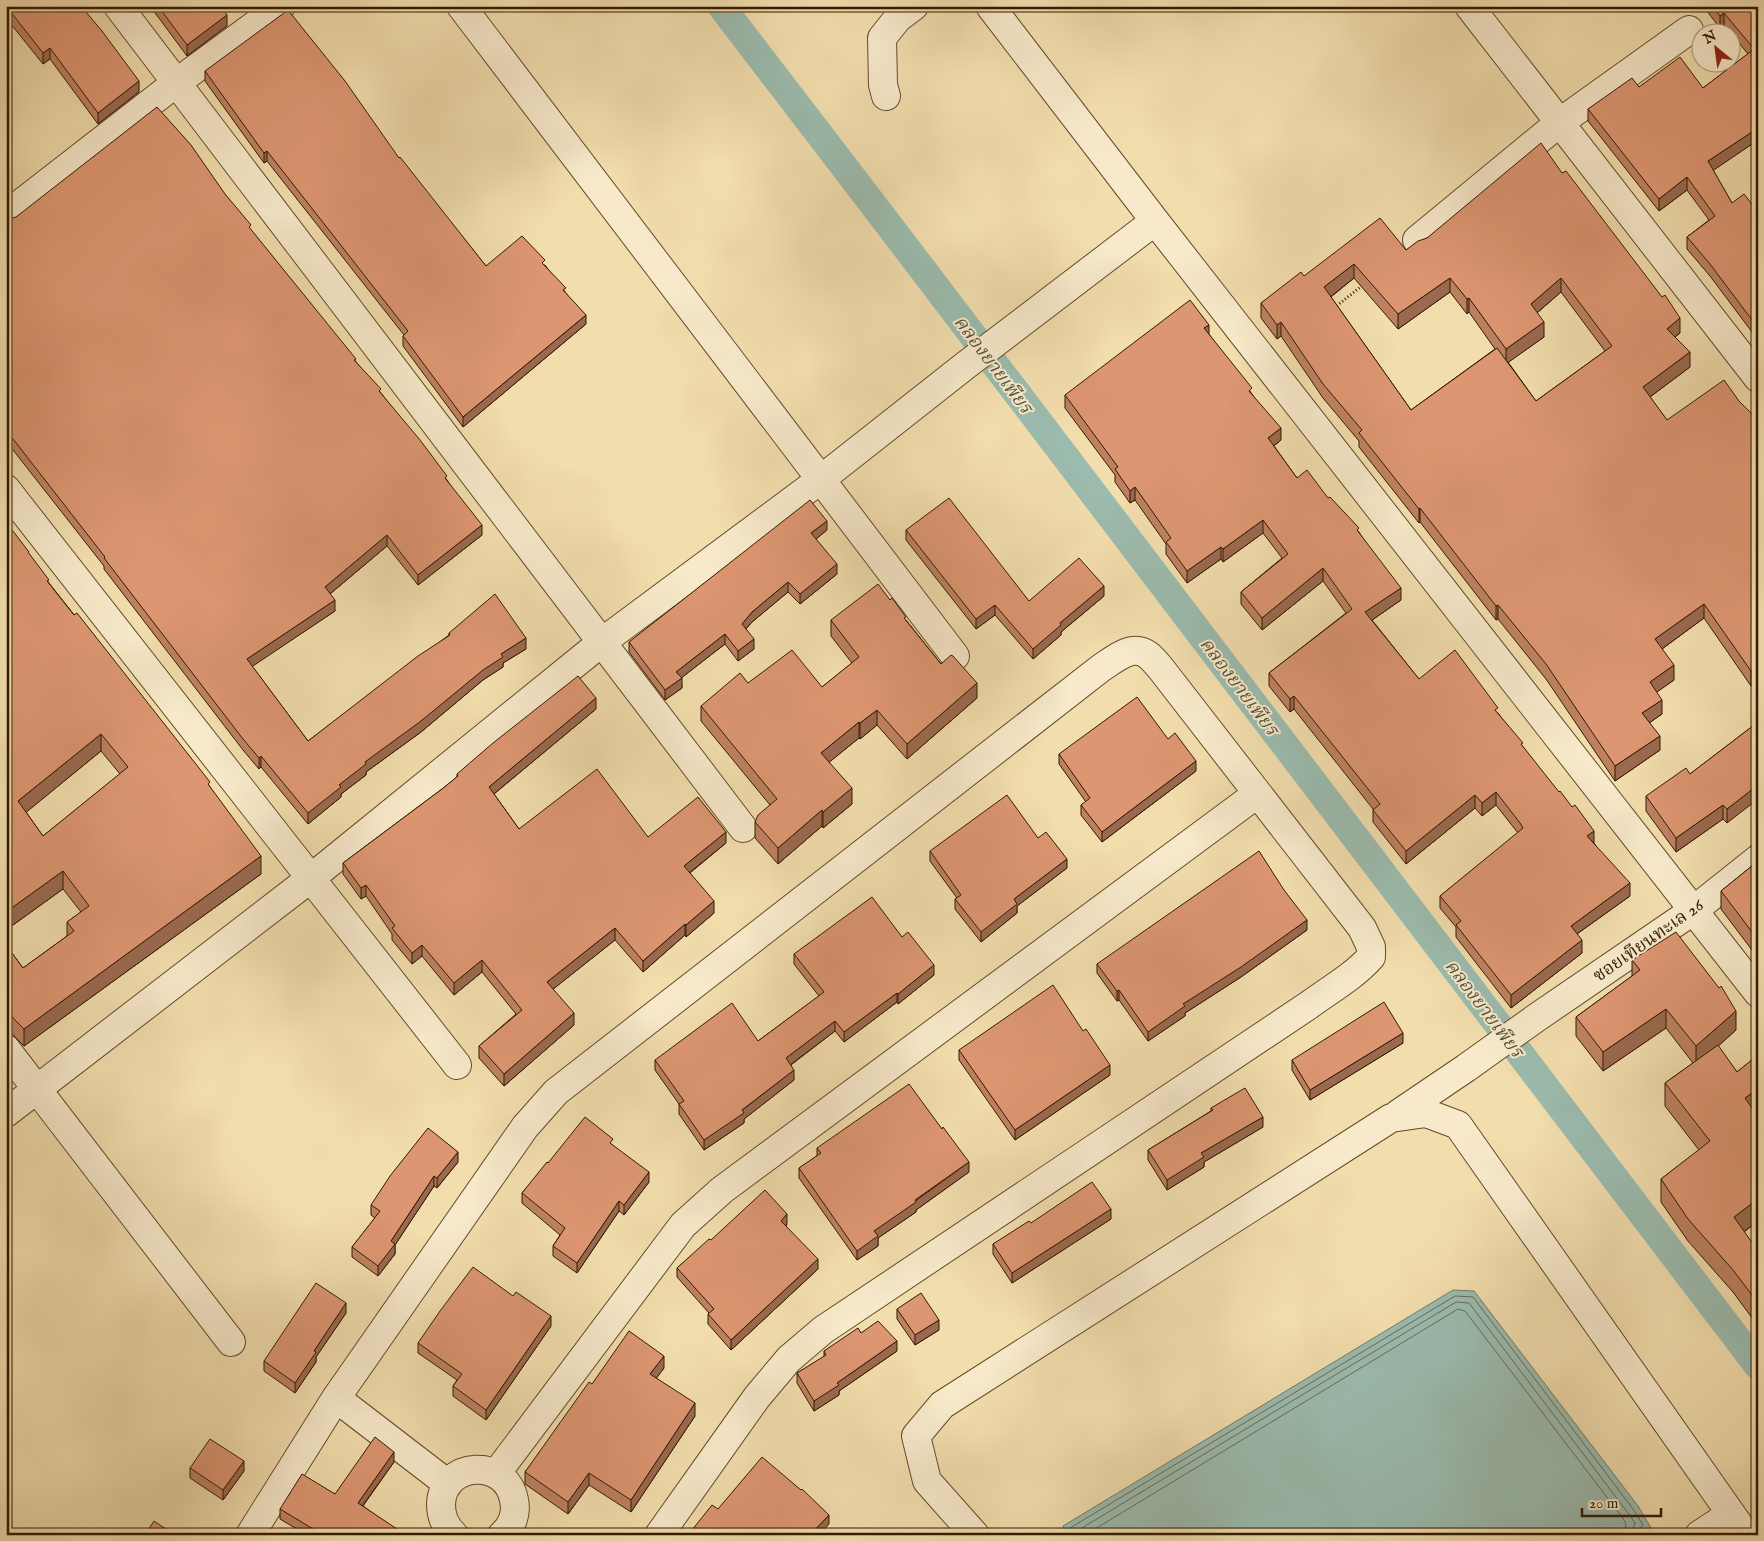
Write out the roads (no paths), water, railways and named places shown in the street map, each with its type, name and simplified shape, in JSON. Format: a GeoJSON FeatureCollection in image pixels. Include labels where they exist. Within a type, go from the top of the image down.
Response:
{"type":"FeatureCollection","features":[{"type":"Feature","properties":{"kind":"street"},"geometry":{"type":"LineString","coordinates":[[118,6],[743,828]]}},
{"type":"Feature","properties":{"kind":"street"},"geometry":{"type":"LineString","coordinates":[[6,215],[176,83],[281,6]]}},
{"type":"Feature","properties":{"kind":"street"},"geometry":{"type":"LineString","coordinates":[[461,6],[955,656]]}},
{"type":"Feature","properties":{"kind":"street"},"geometry":{"type":"LineString","coordinates":[[886,96],[882,85],[882,38],[898,18],[914,6]]}},
{"type":"Feature","properties":{"kind":"street"},"geometry":{"type":"LineString","coordinates":[[990,6],[1155,221],[1758,993]]}},
{"type":"Feature","properties":{"kind":"street"},"geometry":{"type":"LineString","coordinates":[[1469,6],[1758,378]]}},
{"type":"Feature","properties":{"kind":"street"},"geometry":{"type":"LineString","coordinates":[[1417,240],[1559,123],[1689,30]]}},
{"type":"Feature","properties":{"kind":"street"},"geometry":{"type":"LineString","coordinates":[[6,1113],[311,878],[602,642],[820,480],[966,364],[1155,221]]}},
{"type":"Feature","properties":{"kind":"street"},"geometry":{"type":"LineString","coordinates":[[6,489],[457,1065]]}},
{"type":"Feature","properties":{"kind":"street"},"geometry":{"type":"LineString","coordinates":[[250,1535],[336,1398],[525,1127],[556,1092],[1101,668],[1126,653],[1138,650],[1148,655],[1162,670],[1362,928],[1372,947],[1371,957],[1349,978],[1310,1005],[823,1330],[789,1359],[757,1397],[659,1535]]}},
{"type":"Feature","properties":{"kind":"street"},"geometry":{"type":"LineString","coordinates":[[496,1474],[683,1225],[722,1190],[1257,794]]}},
{"type":"Feature","properties":{"kind":"street","name":"ซอยเทียนทะเล 26"},"geometry":{"type":"LineString","coordinates":[[975,1535],[927,1481],[916,1436],[942,1405],[1391,1118],[1694,910],[1758,859]]}},
{"type":"Feature","properties":{"kind":"street"},"geometry":{"type":"LineString","coordinates":[[6,1049],[232,1342]]}},
{"type":"Feature","properties":{"kind":"street"},"geometry":{"type":"LineString","coordinates":[[1391,1118],[1426,1113],[1458,1126],[1738,1524],[1699,1535]]}},
{"type":"Feature","properties":{"kind":"street"},"geometry":{"type":"LineString","coordinates":[[336,1398],[448,1484]]}},
{"type":"Feature","properties":{"kind":"street"},"geometry":{"type":"LineString","coordinates":[[454,1535],[447,1528],[441,1514],[441,1498],[448,1484],[459,1474],[474,1469],[490,1471],[503,1478],[512,1491],[516,1507],[508,1533]]}},
{"type":"Feature","properties":{"kind":"water"},"geometry":{"type":"Polygon","coordinates":[[[1453,1290],[1474,1291],[1638,1506],[1651,1528],[1639,1535],[1065,1535],[1063,1526],[1453,1290]]]}},
{"type":"Feature","properties":{"kind":"waterway","name":"คลองยายเพียร"},"geometry":{"type":"LineString","coordinates":[[721,6],[1758,1366]]}}]}
